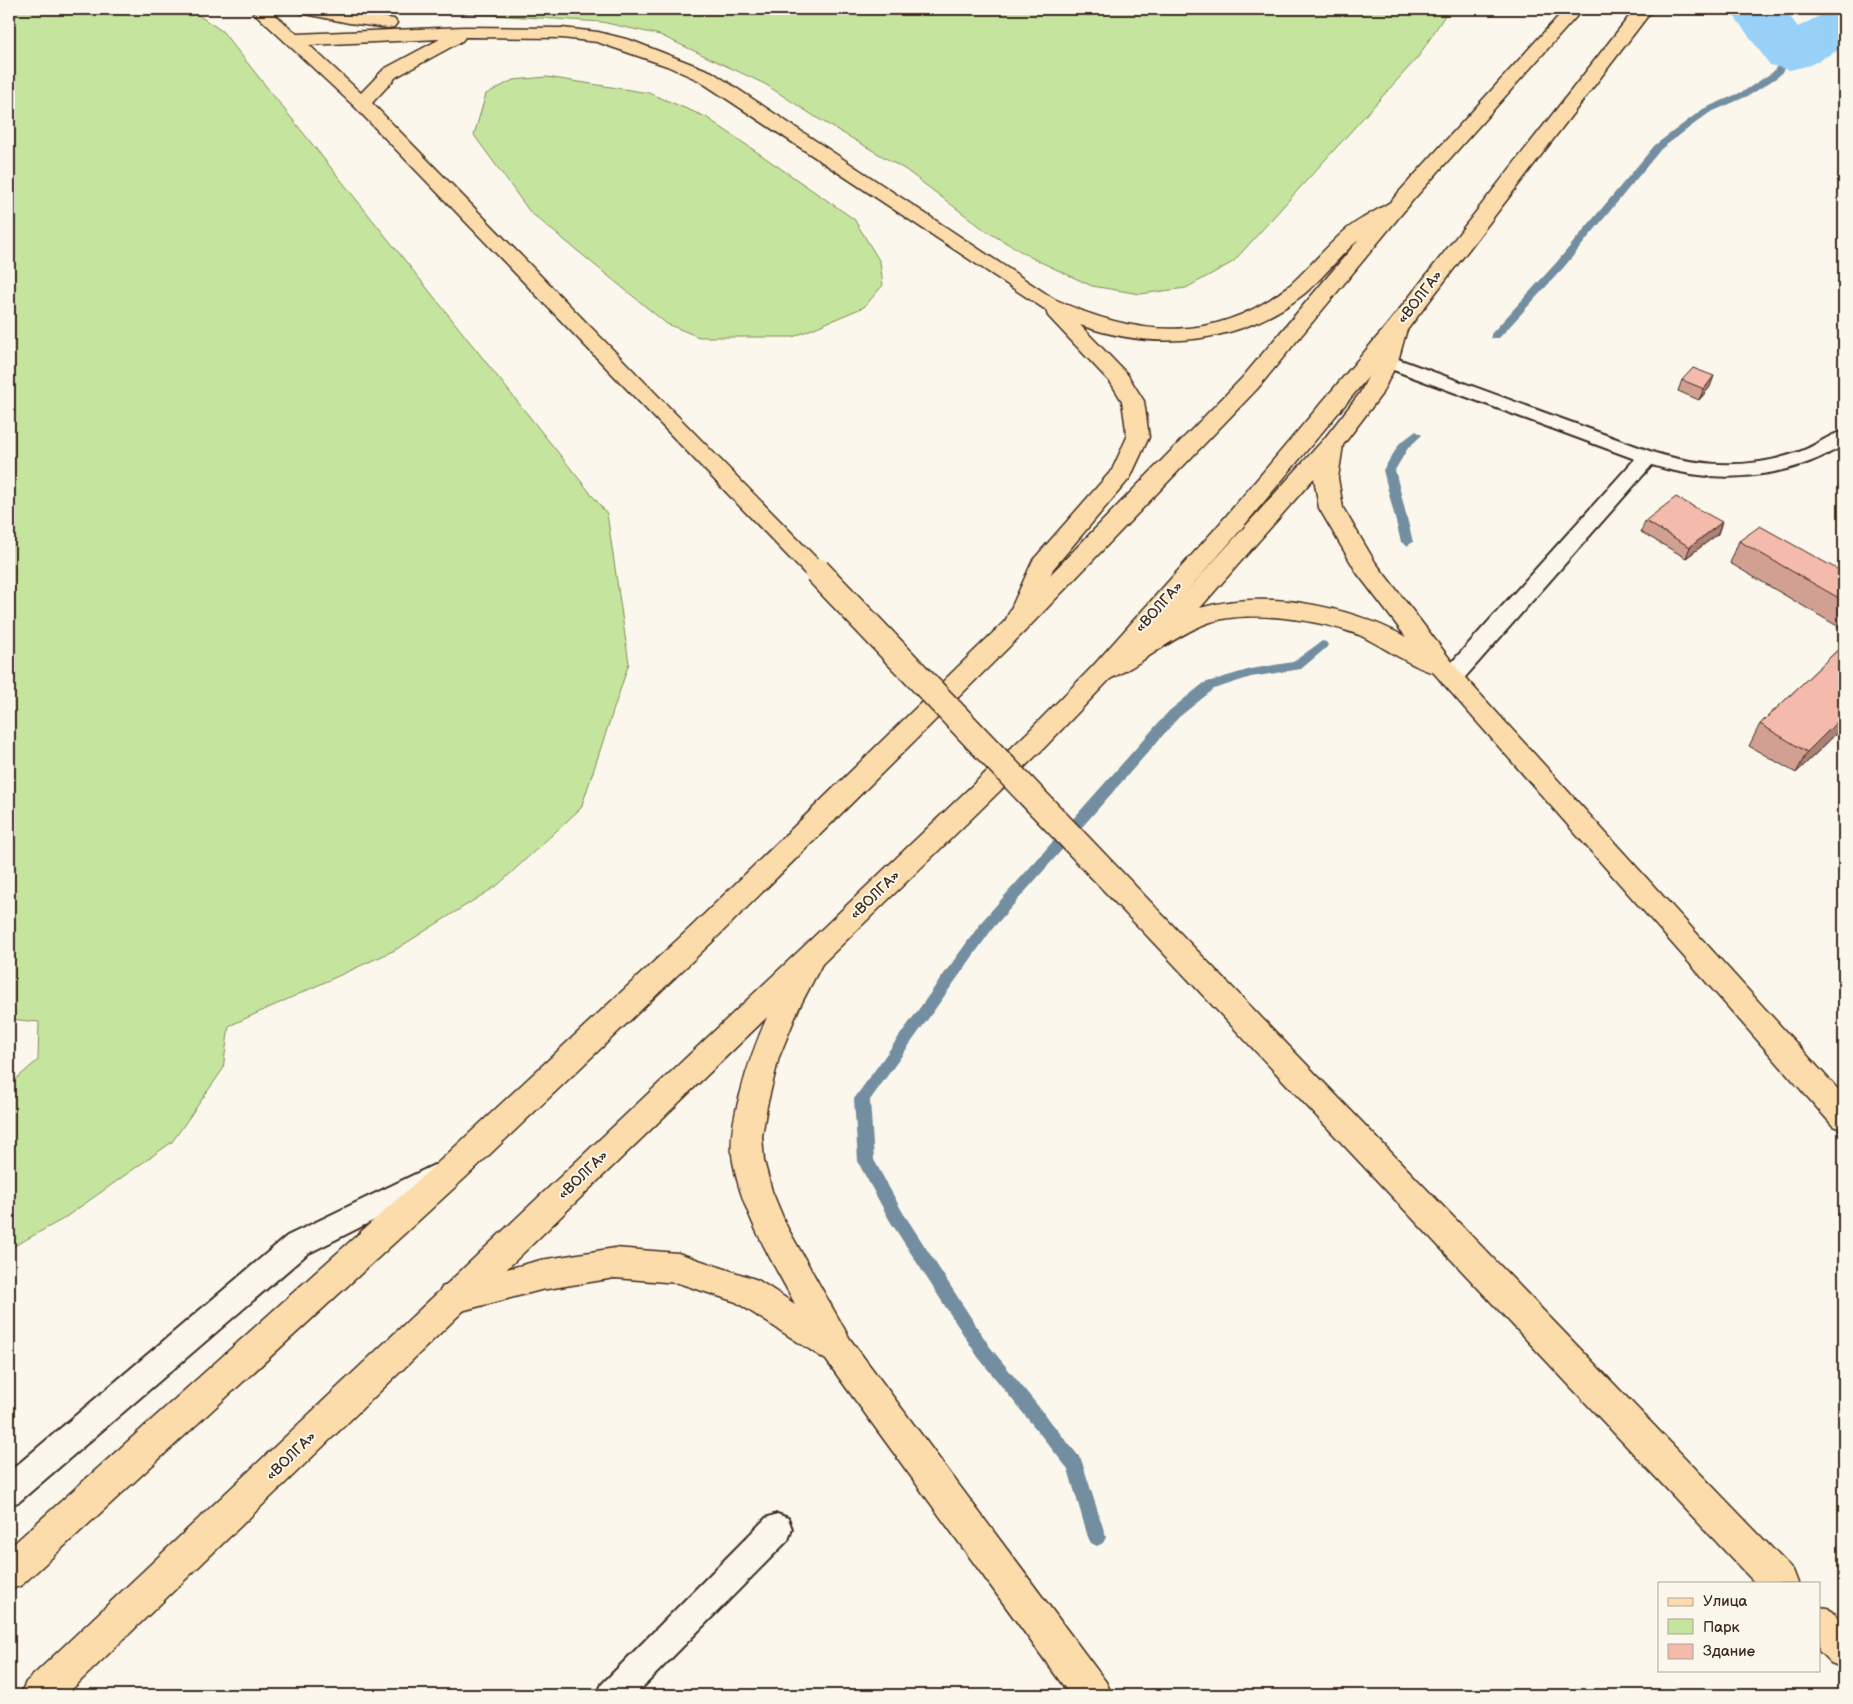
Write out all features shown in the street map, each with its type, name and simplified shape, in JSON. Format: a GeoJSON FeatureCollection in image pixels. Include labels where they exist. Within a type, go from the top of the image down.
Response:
{"type":"FeatureCollection","features":[{"type":"Feature","properties":{"kind":"main road"},"geometry":{"type":"LineString","coordinates":[[259,9],[362,102],[817,571],[1779,1582]]}},
{"type":"Feature","properties":{"kind":"main road"},"geometry":{"type":"LineString","coordinates":[[307,9],[349,18],[464,32]]}},
{"type":"Feature","properties":{"kind":"main road"},"geometry":{"type":"LineString","coordinates":[[9,1572],[454,1168],[700,936],[1015,626],[1250,383],[1399,205],[1574,9]]}},
{"type":"Feature","properties":{"kind":"main road","name":"«ВОЛГА»"},"geometry":{"type":"LineString","coordinates":[[39,1695],[811,957],[1036,740],[1101,673],[1224,534],[1396,329],[1639,16]]}},
{"type":"Feature","properties":{"kind":"main road"},"geometry":{"type":"LineString","coordinates":[[294,40],[464,32],[528,32],[598,38],[673,62],[704,76],[1047,303],[1098,325],[1118,330],[1179,335],[1221,330],[1246,321],[1271,309],[1309,278],[1350,237],[1399,205]]}},
{"type":"Feature","properties":{"kind":"main road"},"geometry":{"type":"LineString","coordinates":[[362,102],[390,73],[464,32]]}},
{"type":"Feature","properties":{"kind":"main road"},"geometry":{"type":"LineString","coordinates":[[1015,626],[1042,566],[1122,473],[1138,437],[1133,401],[1119,379],[1047,303]]}},
{"type":"Feature","properties":{"kind":"main road"},"geometry":{"type":"LineString","coordinates":[[1156,641],[1332,444],[1370,394],[1388,362],[1396,329]]}},
{"type":"Feature","properties":{"kind":"main road"},"geometry":{"type":"LineString","coordinates":[[1332,444],[1326,478],[1331,508],[1366,567],[1451,678],[1844,1117]]}},
{"type":"Feature","properties":{"kind":"main road"},"geometry":{"type":"LineString","coordinates":[[1101,673],[1126,662],[1190,620],[1221,610],[1302,610],[1332,616],[1375,631],[1408,648],[1451,678]]}},
{"type":"Feature","properties":{"kind":"main road"},"geometry":{"type":"LineString","coordinates":[[811,957],[785,1006],[764,1057],[752,1106],[747,1144],[748,1161],[756,1191],[774,1234],[838,1350],[1093,1695]]}},
{"type":"Feature","properties":{"kind":"main road"},"geometry":{"type":"LineString","coordinates":[[454,1298],[541,1275],[615,1263],[678,1268],[746,1290],[838,1350]]}},
{"type":"Feature","properties":{"kind":"main road"},"geometry":{"type":"LineString","coordinates":[[1820,1625],[1844,1650]]}},
{"type":"Feature","properties":{"kind":"lane"},"geometry":{"type":"LineString","coordinates":[[1388,362],[1648,457],[1689,468],[1744,471],[1800,460],[1844,437]]}},
{"type":"Feature","properties":{"kind":"lane"},"geometry":{"type":"LineString","coordinates":[[1451,678],[1648,457]]}},
{"type":"Feature","properties":{"kind":"lane"},"geometry":{"type":"LineString","coordinates":[[9,1491],[297,1245],[454,1168]]}},
{"type":"Feature","properties":{"kind":"lane"},"geometry":{"type":"LineString","coordinates":[[613,1695],[777,1529]]}},
{"type":"Feature","properties":{"kind":"green space"},"geometry":{"type":"Polygon","coordinates":[[[9,9],[189,9],[222,31],[607,514],[629,663],[581,808],[498,885],[395,950],[229,1026],[223,1069],[172,1142],[63,1219],[9,1249],[9,1085],[38,1060],[39,1022],[9,1019],[9,9]]]}},
{"type":"Feature","properties":{"kind":"green space"},"geometry":{"type":"Polygon","coordinates":[[[399,9],[1449,9],[1418,57],[1233,262],[1186,288],[1140,294],[1092,286],[1034,259],[986,231],[906,170],[817,118],[765,84],[660,35],[602,22],[399,9]]]}},
{"type":"Feature","properties":{"kind":"green space"},"geometry":{"type":"Polygon","coordinates":[[[547,77],[649,93],[706,117],[854,219],[880,262],[883,285],[864,307],[793,337],[699,337],[667,324],[530,212],[474,135],[486,94],[513,80],[547,77]]]}},
{"type":"Feature","properties":{"kind":"building"},"geometry":{"type":"Polygon","coordinates":[[[1693,368],[1714,376],[1704,389],[1682,380],[1693,368]]]}},
{"type":"Feature","properties":{"kind":"building"},"geometry":{"type":"Polygon","coordinates":[[[1676,497],[1722,522],[1690,547],[1645,521],[1676,497]]]}},
{"type":"Feature","properties":{"kind":"building"},"geometry":{"type":"Polygon","coordinates":[[[1760,526],[1844,573],[1844,601],[1739,541],[1760,526]]]}},
{"type":"Feature","properties":{"kind":"building"},"geometry":{"type":"Polygon","coordinates":[[[1844,644],[1844,715],[1807,752],[1760,724],[1844,644]]]}},
{"type":"Feature","properties":{"kind":"waterway"},"geometry":{"type":"LineString","coordinates":[[1756,9],[1790,53],[1844,25]]}},
{"type":"Feature","properties":{"kind":"waterway"},"geometry":{"type":"LineString","coordinates":[[1495,336],[1560,265],[1658,147],[1706,111],[1747,93],[1776,74],[1790,53]]}},
{"type":"Feature","properties":{"kind":"waterway"},"geometry":{"type":"LineString","coordinates":[[1407,542],[1389,470],[1404,446],[1416,435]]}},
{"type":"Feature","properties":{"kind":"waterway"},"geometry":{"type":"LineString","coordinates":[[1097,1537],[1075,1465],[984,1352],[896,1216],[866,1161],[862,1099],[988,924],[1174,714],[1209,686],[1251,673],[1297,666],[1322,645]]}}]}
